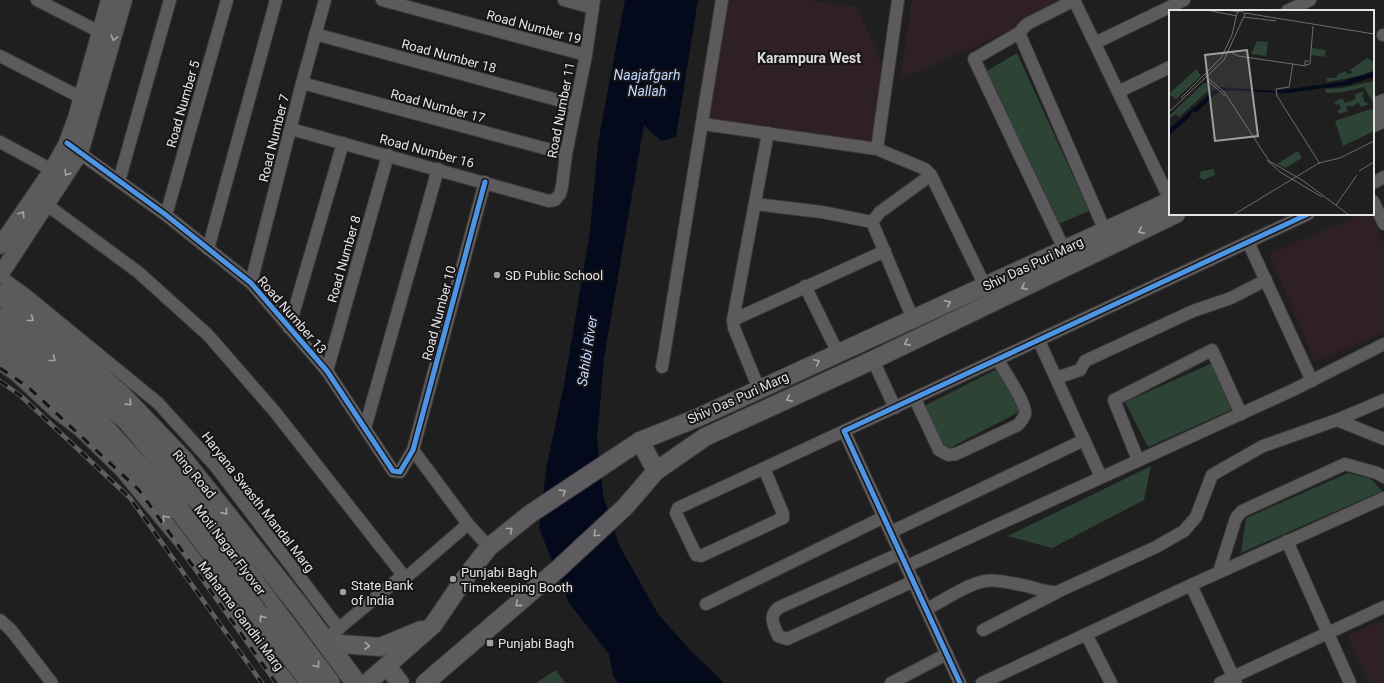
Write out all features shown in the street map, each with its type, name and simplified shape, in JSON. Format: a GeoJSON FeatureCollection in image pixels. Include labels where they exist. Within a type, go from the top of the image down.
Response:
{"type":"FeatureCollection","features":[{"type":"Feature","properties":{"kind":"main road"},"geometry":{"type":"LineString","coordinates":[[1374,108],[1384,103]]}},
{"type":"Feature","properties":{"kind":"main road"},"geometry":{"type":"LineString","coordinates":[[1374,123],[1384,118]]}},
{"type":"Feature","properties":{"kind":"main road","name":"Shiv Das Puri Marg"},"geometry":{"type":"LineString","coordinates":[[367,683],[433,625],[465,578],[489,547],[530,514],[640,441],[913,319],[1169,200]]}},
{"type":"Feature","properties":{"kind":"main road","name":"Shiv Das Puri Marg"},"geometry":{"type":"LineString","coordinates":[[425,683],[558,569],[625,507],[656,471],[705,438],[873,360],[1174,215]]}},
{"type":"Feature","properties":{"kind":"main road","name":"Ring Road"},"geometry":{"type":"LineString","coordinates":[[0,295],[60,341],[120,394],[183,460],[302,610],[331,637],[356,683]]}},
{"type":"Feature","properties":{"kind":"main road"},"geometry":{"type":"LineString","coordinates":[[0,319],[23,334],[127,420],[152,435],[183,460]]}},
{"type":"Feature","properties":{"kind":"main road"},"geometry":{"type":"LineString","coordinates":[[0,340],[69,395],[104,428],[180,511],[311,683]]}},
{"type":"Feature","properties":{"kind":"main road"},"geometry":{"type":"LineString","coordinates":[[0,359],[66,406],[104,428]]}},
{"type":"Feature","properties":{"kind":"main road","name":"Mahatma Gandhi Marg"},"geometry":{"type":"LineString","coordinates":[[18,372],[58,409],[83,428],[123,467],[190,548],[292,683]]}},
{"type":"Feature","properties":{"kind":"main road","name":"Moti Nagar Flyover"},"geometry":{"type":"LineString","coordinates":[[127,420],[192,499],[330,683]]}},
{"type":"Feature","properties":{"kind":"main road"},"geometry":{"type":"LineString","coordinates":[[640,441],[656,471]]}},
{"type":"Feature","properties":{"kind":"main road"},"geometry":{"type":"LineString","coordinates":[[260,640],[285,643],[300,636],[306,624],[302,610]]}},
{"type":"Feature","properties":{"kind":"main road"},"geometry":{"type":"LineString","coordinates":[[331,637],[380,647],[433,625]]}},
{"type":"Feature","properties":{"kind":"main road"},"geometry":{"type":"LineString","coordinates":[[387,666],[400,683]]}},
{"type":"Feature","properties":{"kind":"street"},"geometry":{"type":"LineString","coordinates":[[37,0],[100,32]]}},
{"type":"Feature","properties":{"kind":"street"},"geometry":{"type":"LineString","coordinates":[[0,246],[52,170],[67,143],[82,98],[109,0]]}},
{"type":"Feature","properties":{"kind":"street"},"geometry":{"type":"LineString","coordinates":[[0,276],[80,153],[124,0]]}},
{"type":"Feature","properties":{"kind":"street"},"geometry":{"type":"LineString","coordinates":[[119,181],[170,0]]}},
{"type":"Feature","properties":{"kind":"street","name":"Road Number 5"},"geometry":{"type":"LineString","coordinates":[[166,216],[227,0]]}},
{"type":"Feature","properties":{"kind":"street"},"geometry":{"type":"LineString","coordinates":[[208,249],[276,0]]}},
{"type":"Feature","properties":{"kind":"street","name":"Road Number 7"},"geometry":{"type":"LineString","coordinates":[[251,283],[302,83],[325,0]]}},
{"type":"Feature","properties":{"kind":"street","name":"Road Number 19"},"geometry":{"type":"LineString","coordinates":[[382,0],[586,55]]}},
{"type":"Feature","properties":{"kind":"street"},"geometry":{"type":"LineString","coordinates":[[564,0],[594,4]]}},
{"type":"Feature","properties":{"kind":"street"},"geometry":{"type":"LineString","coordinates":[[662,367],[703,124],[722,0]]}},
{"type":"Feature","properties":{"kind":"street"},"geometry":{"type":"LineString","coordinates":[[876,149],[898,0]]}},
{"type":"Feature","properties":{"kind":"street"},"geometry":{"type":"LineString","coordinates":[[1064,249],[974,58],[1019,33],[1027,24],[1074,0],[1169,198]]}},
{"type":"Feature","properties":{"kind":"street"},"geometry":{"type":"LineString","coordinates":[[1095,43],[1184,0]]}},
{"type":"Feature","properties":{"kind":"street"},"geometry":{"type":"LineString","coordinates":[[1289,10],[1310,0]]}},
{"type":"Feature","properties":{"kind":"street","name":"Road Number 11"},"geometry":{"type":"LineString","coordinates":[[555,200],[562,186],[566,154],[586,55],[594,4]]}},
{"type":"Feature","properties":{"kind":"street"},"geometry":{"type":"LineString","coordinates":[[1019,33],[1105,231]]}},
{"type":"Feature","properties":{"kind":"street","name":"Road Number 18"},"geometry":{"type":"LineString","coordinates":[[315,34],[576,105]]}},
{"type":"Feature","properties":{"kind":"street"},"geometry":{"type":"LineString","coordinates":[[0,56],[82,98]]}},
{"type":"Feature","properties":{"kind":"street"},"geometry":{"type":"LineString","coordinates":[[1118,92],[1169,67]]}},
{"type":"Feature","properties":{"kind":"street","name":"Road Number 17"},"geometry":{"type":"LineString","coordinates":[[302,83],[566,154]]}},
{"type":"Feature","properties":{"kind":"street"},"geometry":{"type":"LineString","coordinates":[[703,124],[876,149],[919,165],[931,175],[985,286]]}},
{"type":"Feature","properties":{"kind":"street","name":"Road Number 16"},"geometry":{"type":"LineString","coordinates":[[291,129],[549,201],[555,200]]}},
{"type":"Feature","properties":{"kind":"street"},"geometry":{"type":"LineString","coordinates":[[759,389],[734,328],[733,320],[768,133]]}},
{"type":"Feature","properties":{"kind":"street"},"geometry":{"type":"LineString","coordinates":[[0,142],[52,170]]}},
{"type":"Feature","properties":{"kind":"street","name":"Road Number 13"},"geometry":{"type":"LineString","coordinates":[[67,143],[166,216],[251,283],[327,371],[394,471]]}},
{"type":"Feature","properties":{"kind":"street"},"geometry":{"type":"LineString","coordinates":[[289,328],[342,143]]}},
{"type":"Feature","properties":{"kind":"street","name":"Road Number 8"},"geometry":{"type":"LineString","coordinates":[[327,371],[388,155]]}},
{"type":"Feature","properties":{"kind":"street"},"geometry":{"type":"LineString","coordinates":[[366,428],[438,169]]}},
{"type":"Feature","properties":{"kind":"street"},"geometry":{"type":"LineString","coordinates":[[872,222],[880,212],[931,175]]}},
{"type":"Feature","properties":{"kind":"street"},"geometry":{"type":"LineString","coordinates":[[1374,182],[1384,177]]}},
{"type":"Feature","properties":{"kind":"street","name":"Road Number 10"},"geometry":{"type":"LineString","coordinates":[[394,471],[400,472],[413,450],[485,182]]}},
{"type":"Feature","properties":{"kind":"street"},"geometry":{"type":"LineString","coordinates":[[1374,203],[1384,224]]}},
{"type":"Feature","properties":{"kind":"street"},"geometry":{"type":"LineString","coordinates":[[755,204],[822,212],[872,222]]}},
{"type":"Feature","properties":{"kind":"street"},"geometry":{"type":"LineString","coordinates":[[47,205],[138,272],[208,335],[275,412],[403,575]]}},
{"type":"Feature","properties":{"kind":"street"},"geometry":{"type":"LineString","coordinates":[[764,468],[783,514],[783,518],[701,556],[696,555],[676,513],[677,510],[764,468],[1039,341],[1306,215]]}},
{"type":"Feature","properties":{"kind":"street"},"geometry":{"type":"LineString","coordinates":[[872,222],[913,319]]}},
{"type":"Feature","properties":{"kind":"street"},"geometry":{"type":"LineString","coordinates":[[1248,242],[1312,381]]}},
{"type":"Feature","properties":{"kind":"street"},"geometry":{"type":"LineString","coordinates":[[733,320],[885,251]]}},
{"type":"Feature","properties":{"kind":"street","name":"Haryana Swasth Mandal Marg"},"geometry":{"type":"LineString","coordinates":[[0,276],[26,295],[158,403],[216,467],[331,637]]}},
{"type":"Feature","properties":{"kind":"street"},"geometry":{"type":"LineString","coordinates":[[1056,378],[1080,370],[1085,361],[1193,311],[1231,298],[1266,280]]}},
{"type":"Feature","properties":{"kind":"street"},"geometry":{"type":"LineString","coordinates":[[805,286],[838,353]]}},
{"type":"Feature","properties":{"kind":"street"},"geometry":{"type":"LineString","coordinates":[[1039,341],[1101,477]]}},
{"type":"Feature","properties":{"kind":"street"},"geometry":{"type":"LineString","coordinates":[[907,566],[1312,381],[1384,344]]}},
{"type":"Feature","properties":{"kind":"street"},"geometry":{"type":"LineString","coordinates":[[1138,460],[1114,400],[1212,350],[1240,414]]}},
{"type":"Feature","properties":{"kind":"street"},"geometry":{"type":"LineString","coordinates":[[873,360],[895,408]]}},
{"type":"Feature","properties":{"kind":"street"},"geometry":{"type":"LineString","coordinates":[[915,398],[939,450],[948,454],[956,454],[1018,425],[1023,419],[1025,413],[1023,404],[998,360]]}},
{"type":"Feature","properties":{"kind":"street"},"geometry":{"type":"LineString","coordinates":[[983,630],[1057,592],[1156,547],[1184,531],[1196,517],[1212,475],[1263,446],[1337,420],[1384,400]]}},
{"type":"Feature","properties":{"kind":"street"},"geometry":{"type":"LineString","coordinates":[[1337,420],[1384,438]]}},
{"type":"Feature","properties":{"kind":"street"},"geometry":{"type":"LineString","coordinates":[[844,431],[960,683]]}},
{"type":"Feature","properties":{"kind":"street"},"geometry":{"type":"LineString","coordinates":[[891,532],[1084,440]]}},
{"type":"Feature","properties":{"kind":"street"},"geometry":{"type":"LineString","coordinates":[[413,450],[468,524],[489,547]]}},
{"type":"Feature","properties":{"kind":"street"},"geometry":{"type":"LineString","coordinates":[[1219,572],[1236,518],[1242,511],[1345,464],[1384,476]]}},
{"type":"Feature","properties":{"kind":"street"},"geometry":{"type":"LineString","coordinates":[[982,683],[1191,584],[1384,498]]}},
{"type":"Feature","properties":{"kind":"street"},"geometry":{"type":"LineString","coordinates":[[706,604],[884,517]]}},
{"type":"Feature","properties":{"kind":"street"},"geometry":{"type":"LineString","coordinates":[[331,637],[403,575],[409,575],[468,524]]}},
{"type":"Feature","properties":{"kind":"street"},"geometry":{"type":"LineString","coordinates":[[1287,541],[1350,683]]}},
{"type":"Feature","properties":{"kind":"street"},"geometry":{"type":"LineString","coordinates":[[901,553],[778,608],[773,613],[772,617],[778,636],[787,639],[914,581]]}},
{"type":"Feature","properties":{"kind":"street"},"geometry":{"type":"LineString","coordinates":[[926,609],[975,584],[986,581],[997,581],[1028,586],[1047,593],[1057,592]]}},
{"type":"Feature","properties":{"kind":"street"},"geometry":{"type":"LineString","coordinates":[[1191,584],[1234,680]]}},
{"type":"Feature","properties":{"kind":"street"},"geometry":{"type":"LineString","coordinates":[[1220,683],[1234,680],[1384,608]]}},
{"type":"Feature","properties":{"kind":"street"},"geometry":{"type":"LineString","coordinates":[[0,620],[11,630],[52,683]]}},
{"type":"Feature","properties":{"kind":"street"},"geometry":{"type":"LineString","coordinates":[[1086,634],[1110,683]]}},
{"type":"Feature","properties":{"kind":"street"},"geometry":{"type":"LineString","coordinates":[[891,683],[947,654]]}},
{"type":"Feature","properties":{"kind":"shaded area"},"geometry":{"type":"Polygon","coordinates":[[[715,0],[809,0],[857,7],[882,64],[875,143],[698,118],[715,0]]]}},
{"type":"Feature","properties":{"kind":"shaded area"},"geometry":{"type":"Polygon","coordinates":[[[912,0],[1063,0],[1065,6],[900,80],[912,0]]]}},
{"type":"Feature","properties":{"kind":"shaded area"},"geometry":{"type":"Polygon","coordinates":[[[1360,215],[1371,215],[1384,244],[1384,332],[1315,362],[1269,254],[1360,215]]]}},
{"type":"Feature","properties":{"kind":"shaded area"},"geometry":{"type":"Polygon","coordinates":[[[1384,619],[1384,683],[1370,683],[1347,636],[1384,619]]]}},
{"type":"Feature","properties":{"kind":"green space"},"geometry":{"type":"Polygon","coordinates":[[[1017,53],[1089,211],[1051,227],[980,75],[1017,53]]]}},
{"type":"Feature","properties":{"kind":"green space"},"geometry":{"type":"Polygon","coordinates":[[[1217,361],[1242,405],[1148,447],[1125,402],[1217,361]]]}},
{"type":"Feature","properties":{"kind":"green space"},"geometry":{"type":"Polygon","coordinates":[[[999,368],[1021,411],[946,450],[924,406],[999,368]]]}},
{"type":"Feature","properties":{"kind":"green space"},"geometry":{"type":"Polygon","coordinates":[[[1151,466],[1144,500],[1052,548],[1008,536],[1151,466]]]}},
{"type":"Feature","properties":{"kind":"green space"},"geometry":{"type":"Polygon","coordinates":[[[1348,473],[1371,479],[1382,491],[1241,553],[1246,518],[1348,473]]]}},
{"type":"Feature","properties":{"kind":"green space"},"geometry":{"type":"Polygon","coordinates":[[[556,670],[565,683],[536,683],[556,670]]]}},
{"type":"Feature","properties":{"kind":"water","name":"Naajafgarh Nallah"},"geometry":{"type":"Polygon","coordinates":[[[625,0],[698,0],[676,137],[661,141],[644,125],[604,358],[597,438],[603,495],[619,545],[658,614],[689,649],[724,683],[618,683],[613,675],[609,654],[569,603],[539,528],[547,464],[564,385],[590,232],[598,143],[625,0]]]}},
{"type":"Feature","properties":{"kind":"railway"},"geometry":{"type":"LineString","coordinates":[[0,368],[28,387],[139,490],[276,683]]}},
{"type":"Feature","properties":{"kind":"railway"},"geometry":{"type":"LineString","coordinates":[[0,381],[21,396],[130,498],[262,683]]}},
{"type":"Feature","properties":{"kind":"cycle path"},"geometry":{"type":"LineString","coordinates":[[67,143],[166,215],[251,283],[327,371],[393,471],[400,472],[413,450],[485,182]]}},
{"type":"Feature","properties":{"kind":"cycle path"},"geometry":{"type":"LineString","coordinates":[[960,683],[844,431],[1306,215]]}},
{"type":"Feature","properties":{"kind":"place","name":"SD Public School"},"geometry":{"type":"Point","coordinates":[497,275]}},
{"type":"Feature","properties":{"kind":"place","name":"Punjabi Bagh Timekeeping Booth"},"geometry":{"type":"Point","coordinates":[453,579]}},
{"type":"Feature","properties":{"kind":"place","name":"State Bank of India"},"geometry":{"type":"Point","coordinates":[343,592]}},
{"type":"Feature","properties":{"kind":"place","name":"Punjabi Bagh"},"geometry":{"type":"Point","coordinates":[490,643]}},
{"type":"Feature","properties":{"kind":"district","name":"Karampura West"},"geometry":{"type":"Point","coordinates":[809,58]}},
{"type":"Feature","properties":{"kind":"water label","name":"Sahibi River"},"geometry":{"type":"Point","coordinates":[587,351]}}]}
